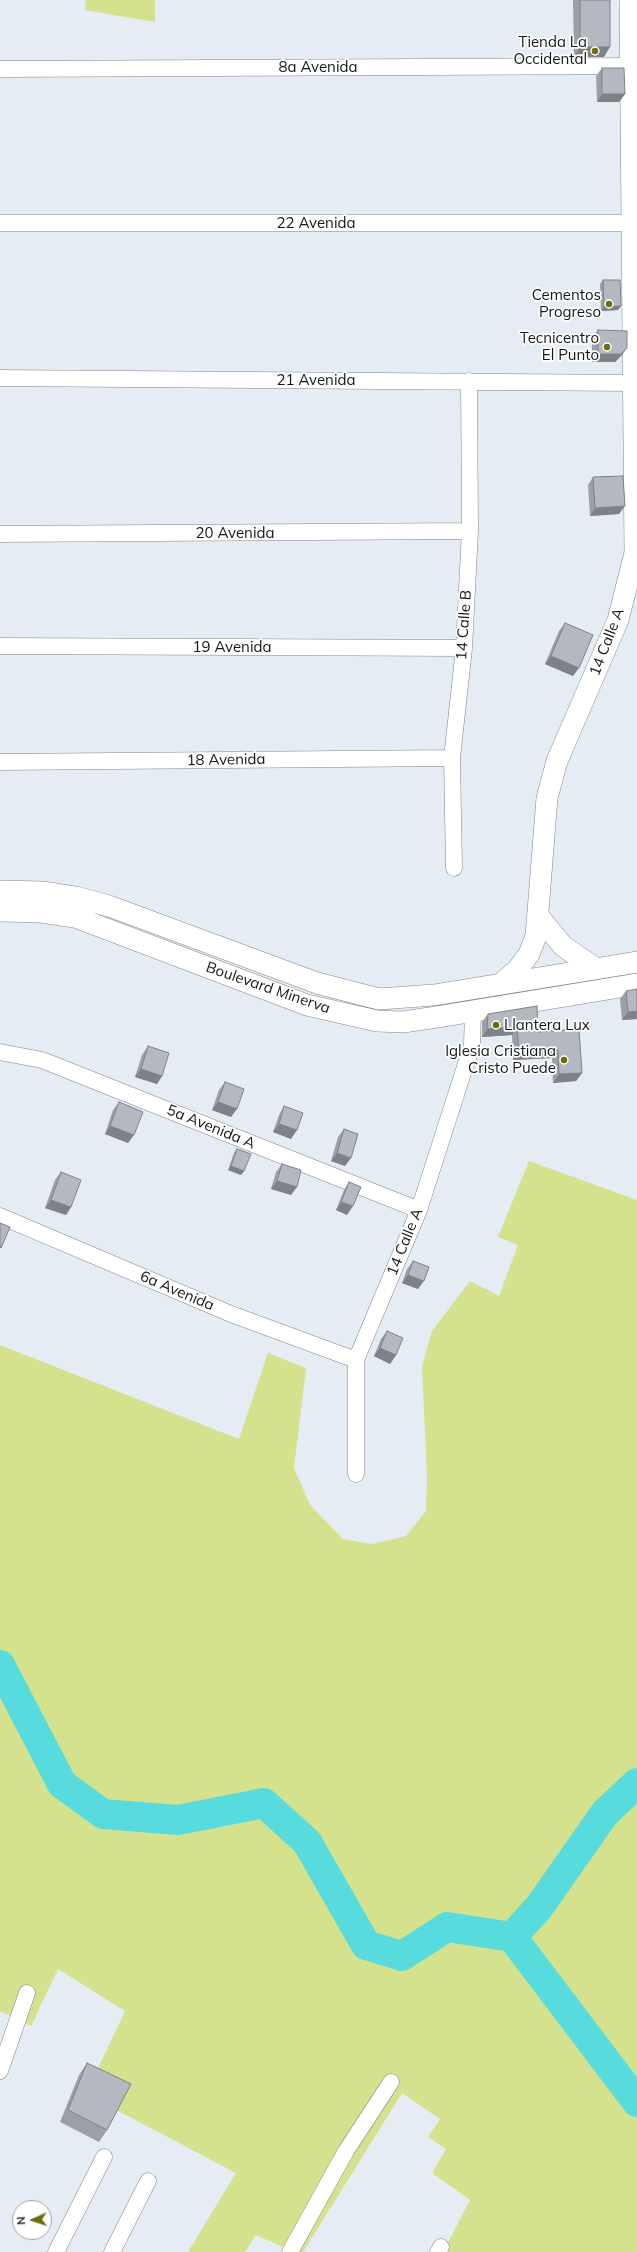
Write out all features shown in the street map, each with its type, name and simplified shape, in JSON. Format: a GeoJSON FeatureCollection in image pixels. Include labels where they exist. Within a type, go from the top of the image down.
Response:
{"type":"FeatureCollection","features":[{"type":"Feature","properties":{"kind":"street","name":"14 Calle A"},"geometry":{"type":"LineString","coordinates":[[502,983],[517,970],[529,954],[536,936],[539,916],[547,798],[557,761],[618,620],[636,553],[632,383],[634,66],[630,0]]}},
{"type":"Feature","properties":{"kind":"street","name":"8a Avenida"},"geometry":{"type":"LineString","coordinates":[[0,69],[634,66]]}},
{"type":"Feature","properties":{"kind":"street","name":"22 Avenida"},"geometry":{"type":"LineString","coordinates":[[0,223],[632,224]]}},
{"type":"Feature","properties":{"kind":"street","name":"21 Avenida"},"geometry":{"type":"LineString","coordinates":[[0,378],[632,383]]}},
{"type":"Feature","properties":{"kind":"street","name":"14 Calle B"},"geometry":{"type":"LineString","coordinates":[[454,868],[452,758],[464,648],[470,531],[469,381]]}},
{"type":"Feature","properties":{"kind":"street","name":"20 Avenida"},"geometry":{"type":"LineString","coordinates":[[0,534],[470,531]]}},
{"type":"Feature","properties":{"kind":"street","name":"19 Avenida"},"geometry":{"type":"LineString","coordinates":[[0,646],[464,648]]}},
{"type":"Feature","properties":{"kind":"street","name":"18 Avenida"},"geometry":{"type":"LineString","coordinates":[[0,762],[452,758]]}},
{"type":"Feature","properties":{"kind":"street","name":"Boulevard Minerva"},"geometry":{"type":"LineString","coordinates":[[0,891],[44,892],[76,897],[109,906],[317,983],[379,999],[434,995],[637,962]]}},
{"type":"Feature","properties":{"kind":"street","name":"Boulevard Minerva"},"geometry":{"type":"LineString","coordinates":[[0,911],[41,912],[75,917],[307,1005],[377,1021],[403,1022],[637,984]]}},
{"type":"Feature","properties":{"kind":"street"},"geometry":{"type":"LineString","coordinates":[[539,916],[563,946],[578,958],[595,968]]}},
{"type":"Feature","properties":{"kind":"street","name":"14 Calle A"},"geometry":{"type":"LineString","coordinates":[[356,1474],[356,1360],[419,1210],[472,1045],[473,1010]]}},
{"type":"Feature","properties":{"kind":"street","name":"5a Avenida A"},"geometry":{"type":"LineString","coordinates":[[0,1052],[42,1060],[419,1210]]}},
{"type":"Feature","properties":{"kind":"street","name":"6a Avenida"},"geometry":{"type":"LineString","coordinates":[[0,1216],[231,1314],[356,1360]]}},
{"type":"Feature","properties":{"kind":"street"},"geometry":{"type":"LineString","coordinates":[[0,2071],[28,1993]]}},
{"type":"Feature","properties":{"kind":"street"},"geometry":{"type":"LineString","coordinates":[[290,2252],[346,2151],[391,2082]]}},
{"type":"Feature","properties":{"kind":"street"},"geometry":{"type":"LineString","coordinates":[[56,2252],[104,2158]]}},
{"type":"Feature","properties":{"kind":"street"},"geometry":{"type":"LineString","coordinates":[[112,2252],[148,2181]]}},
{"type":"Feature","properties":{"kind":"green space"},"geometry":{"type":"Polygon","coordinates":[[[86,0],[155,0],[155,22],[85,10],[86,0]]]}},
{"type":"Feature","properties":{"kind":"green space"},"geometry":{"type":"Polygon","coordinates":[[[529,1161],[637,1200],[637,2252],[443,2252],[470,2200],[432,2173],[446,2149],[428,2137],[440,2119],[402,2093],[303,2252],[294,2252],[256,2235],[245,2252],[188,2252],[236,2173],[86,2094],[125,2011],[58,1969],[31,2026],[0,2011],[0,1345],[239,1439],[268,1353],[306,1368],[294,1468],[310,1505],[343,1539],[373,1544],[406,1536],[426,1511],[427,1478],[422,1366],[432,1331],[470,1281],[499,1296],[518,1245],[498,1237],[529,1161]]]}},
{"type":"Feature","properties":{"kind":"building"},"geometry":{"type":"Polygon","coordinates":[[[580,0],[610,0],[610,47],[580,47],[580,0]]]}},
{"type":"Feature","properties":{"kind":"building"},"geometry":{"type":"Polygon","coordinates":[[[602,68],[624,68],[625,94],[602,94],[602,68]]]}},
{"type":"Feature","properties":{"kind":"building"},"geometry":{"type":"Polygon","coordinates":[[[603,280],[620,280],[621,306],[604,307],[603,280]]]}},
{"type":"Feature","properties":{"kind":"building"},"geometry":{"type":"Polygon","coordinates":[[[598,330],[627,331],[627,348],[621,354],[598,354],[598,330]]]}},
{"type":"Feature","properties":{"kind":"building"},"geometry":{"type":"Polygon","coordinates":[[[623,476],[625,506],[595,508],[593,477],[623,476]]]}},
{"type":"Feature","properties":{"kind":"building"},"geometry":{"type":"Polygon","coordinates":[[[565,623],[593,635],[579,668],[551,656],[565,623]]]}},
{"type":"Feature","properties":{"kind":"building"},"geometry":{"type":"Polygon","coordinates":[[[637,989],[637,1011],[628,1012],[626,991],[637,989]]]}},
{"type":"Feature","properties":{"kind":"building"},"geometry":{"type":"Polygon","coordinates":[[[537,1006],[538,1032],[579,1029],[582,1073],[559,1074],[558,1050],[519,1052],[517,1027],[487,1029],[488,1014],[537,1006]]]}},
{"type":"Feature","properties":{"kind":"building"},"geometry":{"type":"Polygon","coordinates":[[[148,1046],[169,1053],[162,1076],[141,1069],[148,1046]]]}},
{"type":"Feature","properties":{"kind":"building"},"geometry":{"type":"Polygon","coordinates":[[[225,1082],[244,1089],[237,1109],[218,1102],[225,1082]]]}},
{"type":"Feature","properties":{"kind":"building"},"geometry":{"type":"Polygon","coordinates":[[[119,1102],[143,1112],[134,1135],[110,1126],[119,1102]]]}},
{"type":"Feature","properties":{"kind":"building"},"geometry":{"type":"Polygon","coordinates":[[[284,1106],[303,1113],[297,1130],[279,1124],[284,1106]]]}},
{"type":"Feature","properties":{"kind":"building"},"geometry":{"type":"Polygon","coordinates":[[[344,1129],[358,1134],[351,1158],[337,1153],[344,1129]]]}},
{"type":"Feature","properties":{"kind":"building"},"geometry":{"type":"Polygon","coordinates":[[[237,1149],[251,1154],[244,1171],[231,1166],[237,1149]]]}},
{"type":"Feature","properties":{"kind":"building"},"geometry":{"type":"Polygon","coordinates":[[[282,1164],[301,1170],[297,1187],[277,1181],[282,1164]]]}},
{"type":"Feature","properties":{"kind":"building"},"geometry":{"type":"Polygon","coordinates":[[[61,1172],[81,1180],[71,1207],[51,1200],[61,1172]]]}},
{"type":"Feature","properties":{"kind":"building"},"geometry":{"type":"Polygon","coordinates":[[[349,1182],[361,1187],[353,1206],[341,1202],[349,1182]]]}},
{"type":"Feature","properties":{"kind":"building"},"geometry":{"type":"Polygon","coordinates":[[[0,1223],[10,1227],[1,1248],[0,1247],[0,1223]]]}},
{"type":"Feature","properties":{"kind":"building"},"geometry":{"type":"Polygon","coordinates":[[[413,1261],[429,1267],[424,1281],[408,1275],[413,1261]]]}},
{"type":"Feature","properties":{"kind":"building"},"geometry":{"type":"Polygon","coordinates":[[[387,1331],[403,1338],[396,1355],[380,1348],[387,1331]]]}},
{"type":"Feature","properties":{"kind":"building"},"geometry":{"type":"Polygon","coordinates":[[[87,2063],[131,2084],[107,2130],[68,2110],[87,2063]]]}},
{"type":"Feature","properties":{"kind":"waterway"},"geometry":{"type":"LineString","coordinates":[[0,1665],[62,1784],[103,1814],[178,1820],[264,1803],[307,1842],[366,1945],[402,1956],[447,1927],[512,1937],[539,1907],[605,1813],[637,1783]]}},
{"type":"Feature","properties":{"kind":"waterway"},"geometry":{"type":"LineString","coordinates":[[512,1937],[637,2102]]}},
{"type":"Feature","properties":{"kind":"place","name":"Tienda La Occidental"},"geometry":{"type":"Point","coordinates":[595,51]}},
{"type":"Feature","properties":{"kind":"place","name":"Cementos Progreso"},"geometry":{"type":"Point","coordinates":[609,304]}},
{"type":"Feature","properties":{"kind":"place","name":"Tecnicentro El Punto"},"geometry":{"type":"Point","coordinates":[607,347]}},
{"type":"Feature","properties":{"kind":"place","name":"Llantera Lux"},"geometry":{"type":"Point","coordinates":[496,1025]}},
{"type":"Feature","properties":{"kind":"place","name":"Iglesia Cristiana Cristo Puede"},"geometry":{"type":"Point","coordinates":[564,1060]}}]}
